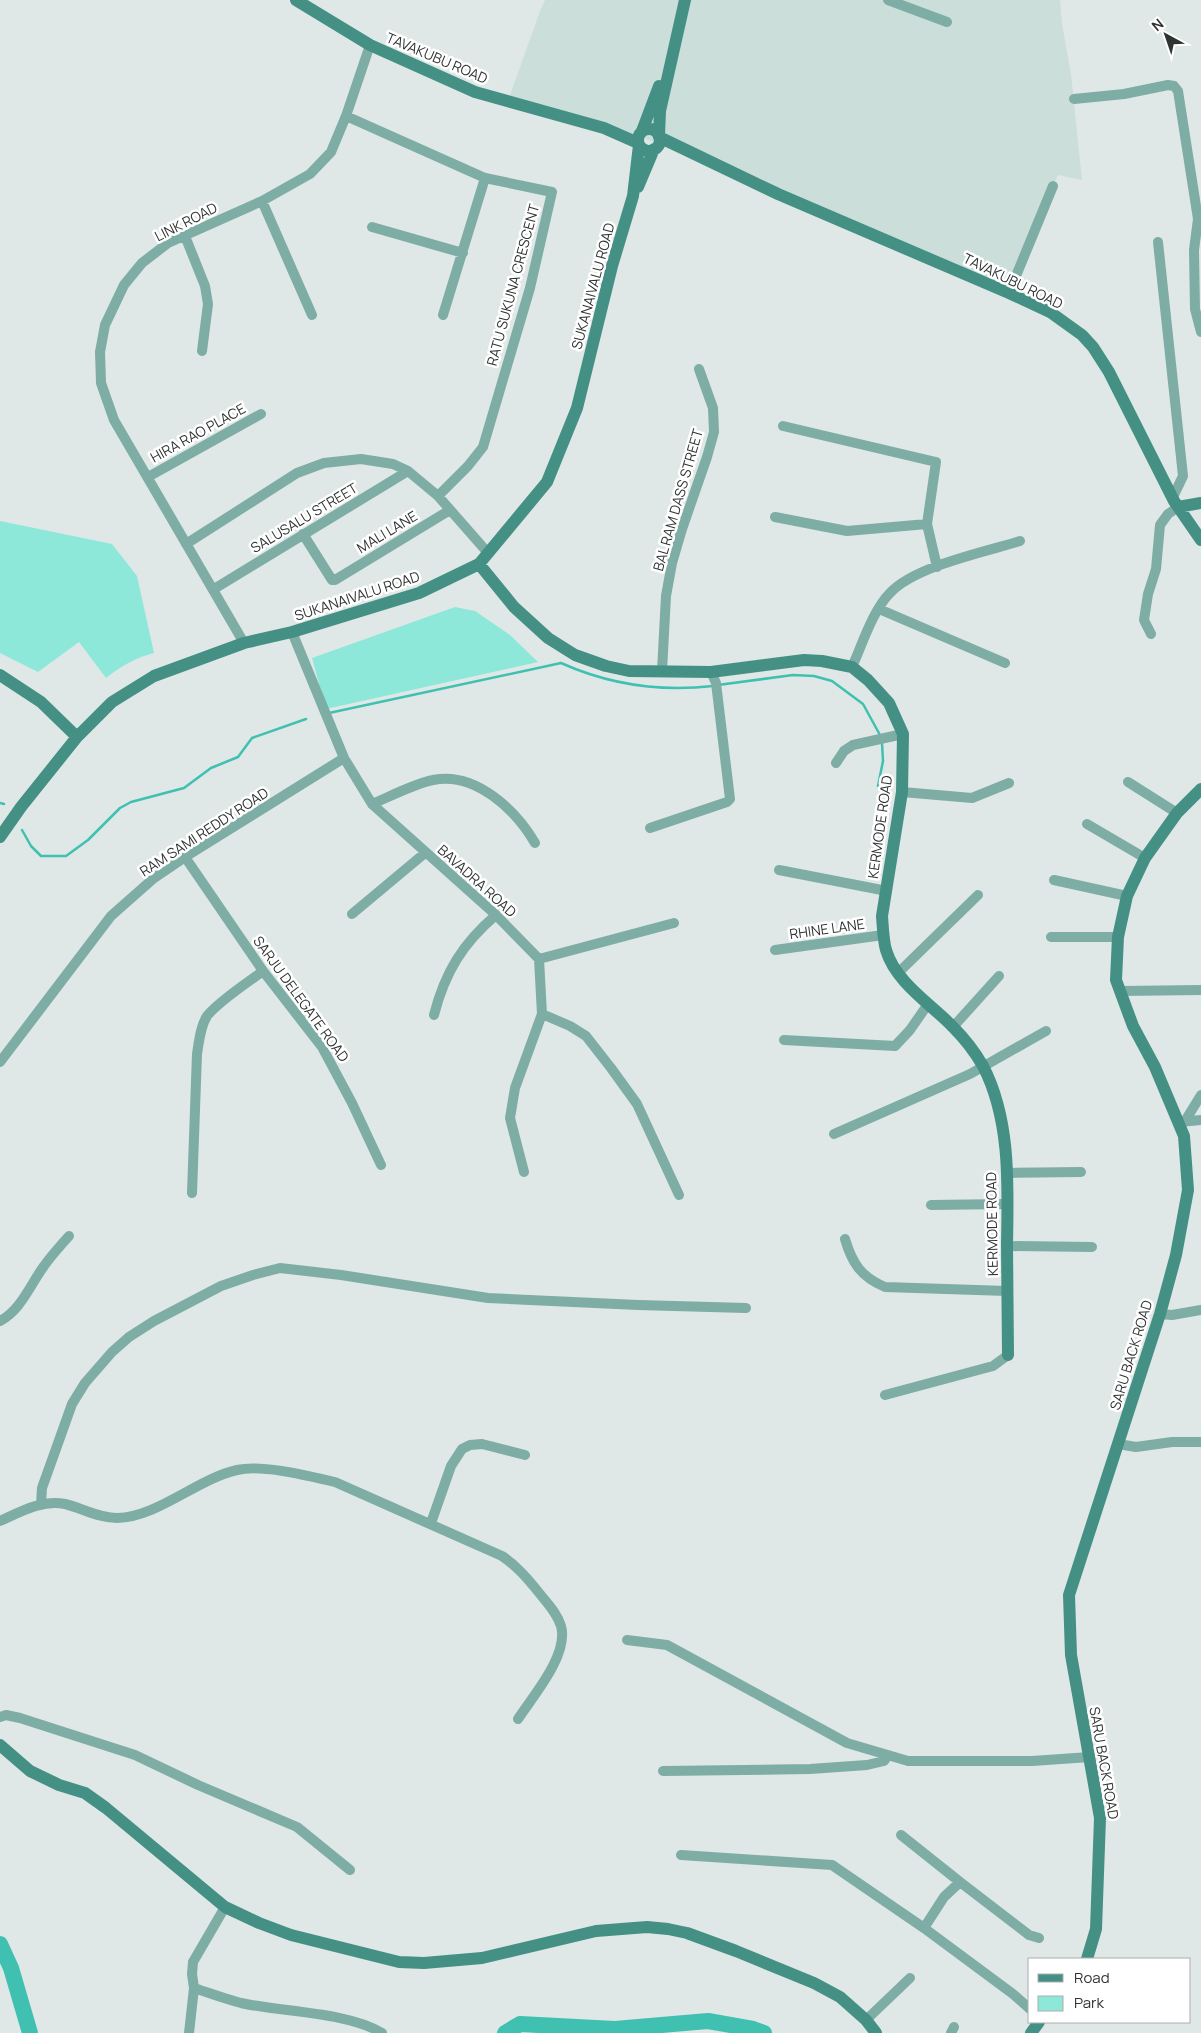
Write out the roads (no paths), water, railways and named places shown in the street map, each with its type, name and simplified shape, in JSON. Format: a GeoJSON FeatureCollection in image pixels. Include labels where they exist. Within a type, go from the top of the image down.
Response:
{"type":"FeatureCollection","features":[{"type":"Feature","properties":{"kind":"main road","name":"TAVAKUBU ROAD"},"geometry":{"type":"LineString","coordinates":[[296,0],[370,45],[475,92],[640,137]]}},
{"type":"Feature","properties":{"kind":"main road","name":"SUKANAIVALU ROAD"},"geometry":{"type":"LineString","coordinates":[[0,837],[20,807],[77,737],[112,702],[154,676],[244,643],[292,632],[419,593],[479,564],[547,482],[577,408],[612,266],[633,196],[657,143],[660,111],[685,0]]}},
{"type":"Feature","properties":{"kind":"main road","name":"SUKANAIVALU ROAD"},"geometry":{"type":"LineString","coordinates":[[633,196],[640,137],[671,59]]}},
{"type":"Feature","properties":{"kind":"main road"},"geometry":{"type":"LineString","coordinates":[[650,129],[657,133],[657,143],[645,150],[640,137],[650,129]]}},
{"type":"Feature","properties":{"kind":"main road","name":"TAVAKUBU ROAD"},"geometry":{"type":"LineString","coordinates":[[657,143],[710,163],[1010,293],[1050,312],[1082,335],[1093,347],[1109,372],[1175,502],[1201,540]]}},
{"type":"Feature","properties":{"kind":"main road"},"geometry":{"type":"LineString","coordinates":[[1175,502],[1201,503]]}},
{"type":"Feature","properties":{"kind":"main road"},"geometry":{"type":"LineString","coordinates":[[479,564],[514,607],[548,638],[575,655],[606,666],[629,671],[662,670],[713,677],[804,660],[852,667]]}},
{"type":"Feature","properties":{"kind":"main road","name":"KERMODE ROAD"},"geometry":{"type":"LineString","coordinates":[[852,667],[879,690],[889,703],[903,734],[902,792],[882,916],[886,951],[899,972],[928,1004],[954,1027],[982,1066],[995,1099],[1002,1125],[1008,1204],[1008,1355]]}},
{"type":"Feature","properties":{"kind":"main road"},"geometry":{"type":"LineString","coordinates":[[0,675],[41,702],[77,737]]}},
{"type":"Feature","properties":{"kind":"main road","name":"SARU BACK ROAD"},"geometry":{"type":"LineString","coordinates":[[1087,1958],[1096,1929],[1100,1818],[1071,1655],[1069,1595],[1160,1314],[1176,1255],[1188,1190],[1182,1121],[1133,1026],[1116,980],[1118,937],[1127,896],[1145,858],[1177,813],[1201,789]]}},
{"type":"Feature","properties":{"kind":"main road"},"geometry":{"type":"LineString","coordinates":[[0,1745],[30,1771],[59,1785],[85,1793],[106,1808],[225,1907],[291,1935],[399,1962],[424,1962],[482,1958],[596,1931],[647,1927],[668,1929],[687,1933],[736,1951],[814,1983],[840,1997],[866,2020],[876,2033]]}},
{"type":"Feature","properties":{"kind":"street"},"geometry":{"type":"LineString","coordinates":[[888,0],[946,22]]}},
{"type":"Feature","properties":{"kind":"street","name":"LINK ROAD"},"geometry":{"type":"LineString","coordinates":[[244,643],[114,420],[101,383],[100,352],[106,325],[124,285],[142,263],[168,243],[262,201],[310,174],[331,152],[346,116],[370,45]]}},
{"type":"Feature","properties":{"kind":"street"},"geometry":{"type":"LineString","coordinates":[[1074,100],[1124,94],[1165,85],[1174,86],[1180,94],[1200,218],[1194,250],[1198,283],[1195,309],[1201,330]]}},
{"type":"Feature","properties":{"kind":"street","name":"RATU SUKUNA CRESCENT"},"geometry":{"type":"LineString","coordinates":[[346,116],[485,178],[552,192],[530,288],[483,448],[438,496]]}},
{"type":"Feature","properties":{"kind":"street"},"geometry":{"type":"LineString","coordinates":[[1190,159],[1201,157]]}},
{"type":"Feature","properties":{"kind":"street"},"geometry":{"type":"LineString","coordinates":[[443,315],[485,178]]}},
{"type":"Feature","properties":{"kind":"street"},"geometry":{"type":"LineString","coordinates":[[1010,293],[1053,186]]}},
{"type":"Feature","properties":{"kind":"street"},"geometry":{"type":"LineString","coordinates":[[262,201],[312,315]]}},
{"type":"Feature","properties":{"kind":"street"},"geometry":{"type":"LineString","coordinates":[[372,227],[463,253]]}},
{"type":"Feature","properties":{"kind":"street"},"geometry":{"type":"LineString","coordinates":[[185,236],[205,286],[208,304],[202,351]]}},
{"type":"Feature","properties":{"kind":"street"},"geometry":{"type":"LineString","coordinates":[[1151,634],[1144,620],[1148,594],[1156,568],[1160,525],[1175,502],[1183,476],[1158,242]]}},
{"type":"Feature","properties":{"kind":"street","name":"BAL RAM DASS STREET"},"geometry":{"type":"LineString","coordinates":[[662,670],[666,596],[672,564],[714,432],[713,408],[700,369]]}},
{"type":"Feature","properties":{"kind":"street","name":"HIRA RAO PLACE"},"geometry":{"type":"LineString","coordinates":[[148,477],[261,414]]}},
{"type":"Feature","properties":{"kind":"street"},"geometry":{"type":"LineString","coordinates":[[784,426],[936,462],[927,524],[937,567]]}},
{"type":"Feature","properties":{"kind":"street"},"geometry":{"type":"LineString","coordinates":[[186,544],[297,473],[324,463],[361,459],[393,464],[408,470],[438,496],[488,553]]}},
{"type":"Feature","properties":{"kind":"street","name":"SALUSALU STREET"},"geometry":{"type":"LineString","coordinates":[[214,590],[408,470]]}},
{"type":"Feature","properties":{"kind":"street","name":"MALI LANE"},"geometry":{"type":"LineString","coordinates":[[303,534],[332,580],[339,578],[450,510]]}},
{"type":"Feature","properties":{"kind":"street"},"geometry":{"type":"LineString","coordinates":[[774,517],[847,531],[927,524]]}},
{"type":"Feature","properties":{"kind":"street"},"geometry":{"type":"LineString","coordinates":[[852,667],[879,609],[890,593],[901,584],[937,567],[1020,541]]}},
{"type":"Feature","properties":{"kind":"street"},"geometry":{"type":"LineString","coordinates":[[879,609],[1005,664]]}},
{"type":"Feature","properties":{"kind":"street","name":"BAVADRA ROAD"},"geometry":{"type":"LineString","coordinates":[[292,632],[344,758],[372,804],[496,915],[540,959]]}},
{"type":"Feature","properties":{"kind":"street"},"geometry":{"type":"LineString","coordinates":[[650,828],[727,802],[730,799],[713,677]]}},
{"type":"Feature","properties":{"kind":"street"},"geometry":{"type":"LineString","coordinates":[[836,763],[844,751],[853,745],[903,734]]}},
{"type":"Feature","properties":{"kind":"street","name":"RAM SAMI REDDY ROAD"},"geometry":{"type":"LineString","coordinates":[[0,1062],[111,916],[154,878],[344,758]]}},
{"type":"Feature","properties":{"kind":"street"},"geometry":{"type":"LineString","coordinates":[[372,804],[433,780],[460,779],[485,791],[505,806],[527,830],[535,843]]}},
{"type":"Feature","properties":{"kind":"street"},"geometry":{"type":"LineString","coordinates":[[1128,782],[1177,813]]}},
{"type":"Feature","properties":{"kind":"street"},"geometry":{"type":"LineString","coordinates":[[902,792],[972,798],[1009,783]]}},
{"type":"Feature","properties":{"kind":"street"},"geometry":{"type":"LineString","coordinates":[[1087,824],[1145,858]]}},
{"type":"Feature","properties":{"kind":"street"},"geometry":{"type":"LineString","coordinates":[[352,914],[425,852]]}},
{"type":"Feature","properties":{"kind":"street","name":"SARJU DELEGATE ROAD"},"geometry":{"type":"LineString","coordinates":[[185,857],[263,971],[322,1047],[352,1102],[381,1165]]}},
{"type":"Feature","properties":{"kind":"street"},"geometry":{"type":"LineString","coordinates":[[779,870],[886,891]]}},
{"type":"Feature","properties":{"kind":"street"},"geometry":{"type":"LineString","coordinates":[[1054,880],[1127,896]]}},
{"type":"Feature","properties":{"kind":"street"},"geometry":{"type":"LineString","coordinates":[[899,972],[978,895]]}},
{"type":"Feature","properties":{"kind":"street"},"geometry":{"type":"LineString","coordinates":[[434,1014],[439,996],[458,956],[478,931],[496,915]]}},
{"type":"Feature","properties":{"kind":"street"},"geometry":{"type":"LineString","coordinates":[[524,1172],[510,1118],[515,1088],[542,1014],[540,959],[674,923]]}},
{"type":"Feature","properties":{"kind":"street","name":"RHINE LANE"},"geometry":{"type":"LineString","coordinates":[[775,950],[883,935]]}},
{"type":"Feature","properties":{"kind":"street"},"geometry":{"type":"LineString","coordinates":[[1051,937],[1118,937]]}},
{"type":"Feature","properties":{"kind":"street"},"geometry":{"type":"LineString","coordinates":[[192,1193],[197,1054],[200,1033],[207,1016],[263,971]]}},
{"type":"Feature","properties":{"kind":"street"},"geometry":{"type":"LineString","coordinates":[[954,1027],[999,976]]}},
{"type":"Feature","properties":{"kind":"street"},"geometry":{"type":"LineString","coordinates":[[1120,991],[1201,990]]}},
{"type":"Feature","properties":{"kind":"street"},"geometry":{"type":"LineString","coordinates":[[784,1040],[895,1046],[910,1030],[928,1004]]}},
{"type":"Feature","properties":{"kind":"street"},"geometry":{"type":"LineString","coordinates":[[542,1014],[570,1026],[586,1036],[611,1068],[637,1104],[679,1195]]}},
{"type":"Feature","properties":{"kind":"street"},"geometry":{"type":"LineString","coordinates":[[834,1134],[970,1074],[1046,1031]]}},
{"type":"Feature","properties":{"kind":"street"},"geometry":{"type":"LineString","coordinates":[[1182,1121],[1201,1095]]}},
{"type":"Feature","properties":{"kind":"street"},"geometry":{"type":"LineString","coordinates":[[1182,1121],[1201,1120]]}},
{"type":"Feature","properties":{"kind":"street"},"geometry":{"type":"LineString","coordinates":[[1006,1173],[1081,1172]]}},
{"type":"Feature","properties":{"kind":"street"},"geometry":{"type":"LineString","coordinates":[[931,1205],[1008,1204]]}},
{"type":"Feature","properties":{"kind":"street"},"geometry":{"type":"LineString","coordinates":[[0,1321],[22,1301],[44,1266],[69,1236]]}},
{"type":"Feature","properties":{"kind":"street"},"geometry":{"type":"LineString","coordinates":[[845,1239],[851,1259],[873,1282],[885,1287],[1007,1291]]}},
{"type":"Feature","properties":{"kind":"street"},"geometry":{"type":"LineString","coordinates":[[1007,1246],[1092,1247]]}},
{"type":"Feature","properties":{"kind":"street"},"geometry":{"type":"LineString","coordinates":[[40,1504],[42,1488],[72,1404],[84,1383],[112,1352],[128,1337],[154,1321],[221,1286],[253,1275],[280,1268],[342,1274],[488,1298],[746,1308]]}},
{"type":"Feature","properties":{"kind":"street"},"geometry":{"type":"LineString","coordinates":[[1160,1314],[1172,1315],[1201,1310]]}},
{"type":"Feature","properties":{"kind":"street"},"geometry":{"type":"LineString","coordinates":[[885,1395],[993,1366],[1008,1355]]}},
{"type":"Feature","properties":{"kind":"street"},"geometry":{"type":"LineString","coordinates":[[1118,1444],[1136,1447],[1165,1443],[1201,1442]]}},
{"type":"Feature","properties":{"kind":"street"},"geometry":{"type":"LineString","coordinates":[[431,1523],[451,1466],[462,1449],[470,1445],[482,1444],[525,1455]]}},
{"type":"Feature","properties":{"kind":"street"},"geometry":{"type":"LineString","coordinates":[[0,1521],[40,1504],[53,1502],[109,1517],[132,1516],[152,1509],[230,1472],[253,1468],[335,1482],[502,1556],[514,1564],[556,1614],[561,1627],[560,1649],[553,1665],[518,1719]]}},
{"type":"Feature","properties":{"kind":"street"},"geometry":{"type":"LineString","coordinates":[[627,1640],[667,1645],[847,1743],[908,1761],[1050,1760],[1090,1757]]}},
{"type":"Feature","properties":{"kind":"street"},"geometry":{"type":"LineString","coordinates":[[0,1717],[6,1715],[20,1718],[135,1755],[297,1828],[350,1870]]}},
{"type":"Feature","properties":{"kind":"street"},"geometry":{"type":"LineString","coordinates":[[664,1771],[810,1769],[867,1765],[884,1760],[888,1755]]}},
{"type":"Feature","properties":{"kind":"street"},"geometry":{"type":"LineString","coordinates":[[901,1835],[1029,1935],[1039,1938]]}},
{"type":"Feature","properties":{"kind":"street"},"geometry":{"type":"LineString","coordinates":[[682,1855],[832,1864],[924,1928],[1028,2007]]}},
{"type":"Feature","properties":{"kind":"street"},"geometry":{"type":"LineString","coordinates":[[924,1928],[944,1897],[960,1882]]}},
{"type":"Feature","properties":{"kind":"street"},"geometry":{"type":"LineString","coordinates":[[189,2033],[194,1988],[192,1974],[194,1962],[225,1907]]}},
{"type":"Feature","properties":{"kind":"street"},"geometry":{"type":"LineString","coordinates":[[866,2020],[910,1978]]}},
{"type":"Feature","properties":{"kind":"street"},"geometry":{"type":"LineString","coordinates":[[194,1988],[240,2003],[371,2026],[382,2033]]}},
{"type":"Feature","properties":{"kind":"waterway"},"geometry":{"type":"LineString","coordinates":[[329,713],[561,663],[597,676],[635,685],[674,688],[713,686]]}},
{"type":"Feature","properties":{"kind":"waterway"},"geometry":{"type":"LineString","coordinates":[[718,685],[793,675],[814,676],[832,681],[863,704],[880,735]]}},
{"type":"Feature","properties":{"kind":"waterway"},"geometry":{"type":"LineString","coordinates":[[22,830],[31,846],[41,856],[66,856],[88,840],[120,808],[131,802],[184,788],[211,768],[238,757],[252,738],[306,719]]}},
{"type":"Feature","properties":{"kind":"waterway"},"geometry":{"type":"LineString","coordinates":[[878,786],[883,761],[882,743]]}},
{"type":"Feature","properties":{"kind":"waterway"},"geometry":{"type":"LineString","coordinates":[[0,803],[4,804]]}},
{"type":"Feature","properties":{"kind":"waterway"},"geometry":{"type":"LineString","coordinates":[[0,1944],[11,1968],[30,2033]]}},
{"type":"Feature","properties":{"kind":"waterway"},"geometry":{"type":"LineString","coordinates":[[505,2033],[520,2024],[615,2029],[708,2021],[753,2029],[764,2033]]}}]}
